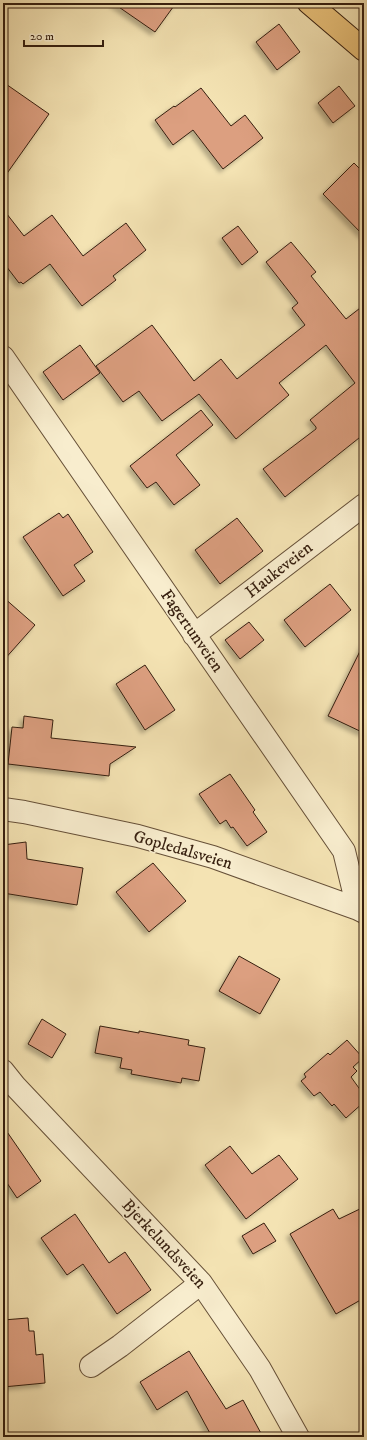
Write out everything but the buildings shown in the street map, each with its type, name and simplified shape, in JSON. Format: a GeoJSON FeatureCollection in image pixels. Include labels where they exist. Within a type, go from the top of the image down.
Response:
{"type":"FeatureCollection","features":[{"type":"Feature","properties":{"kind":"main road"},"geometry":{"type":"LineString","coordinates":[[308,3],[364,50]]}},
{"type":"Feature","properties":{"kind":"street","name":"Fagertunveien"},"geometry":{"type":"LineString","coordinates":[[3,357],[344,851],[361,910]]}},
{"type":"Feature","properties":{"kind":"street","name":"Haukeveien"},"geometry":{"type":"LineString","coordinates":[[194,635],[364,505]]}},
{"type":"Feature","properties":{"kind":"street","name":"Gopledalsveien"},"geometry":{"type":"LineString","coordinates":[[3,809],[138,836],[213,856],[361,910]]}},
{"type":"Feature","properties":{"kind":"street","name":"Bjerkelundsveien"},"geometry":{"type":"LineString","coordinates":[[3,1071],[201,1283],[260,1369],[298,1437]]}},
{"type":"Feature","properties":{"kind":"street"},"geometry":{"type":"LineString","coordinates":[[91,1366],[120,1346],[201,1283]]}}]}
